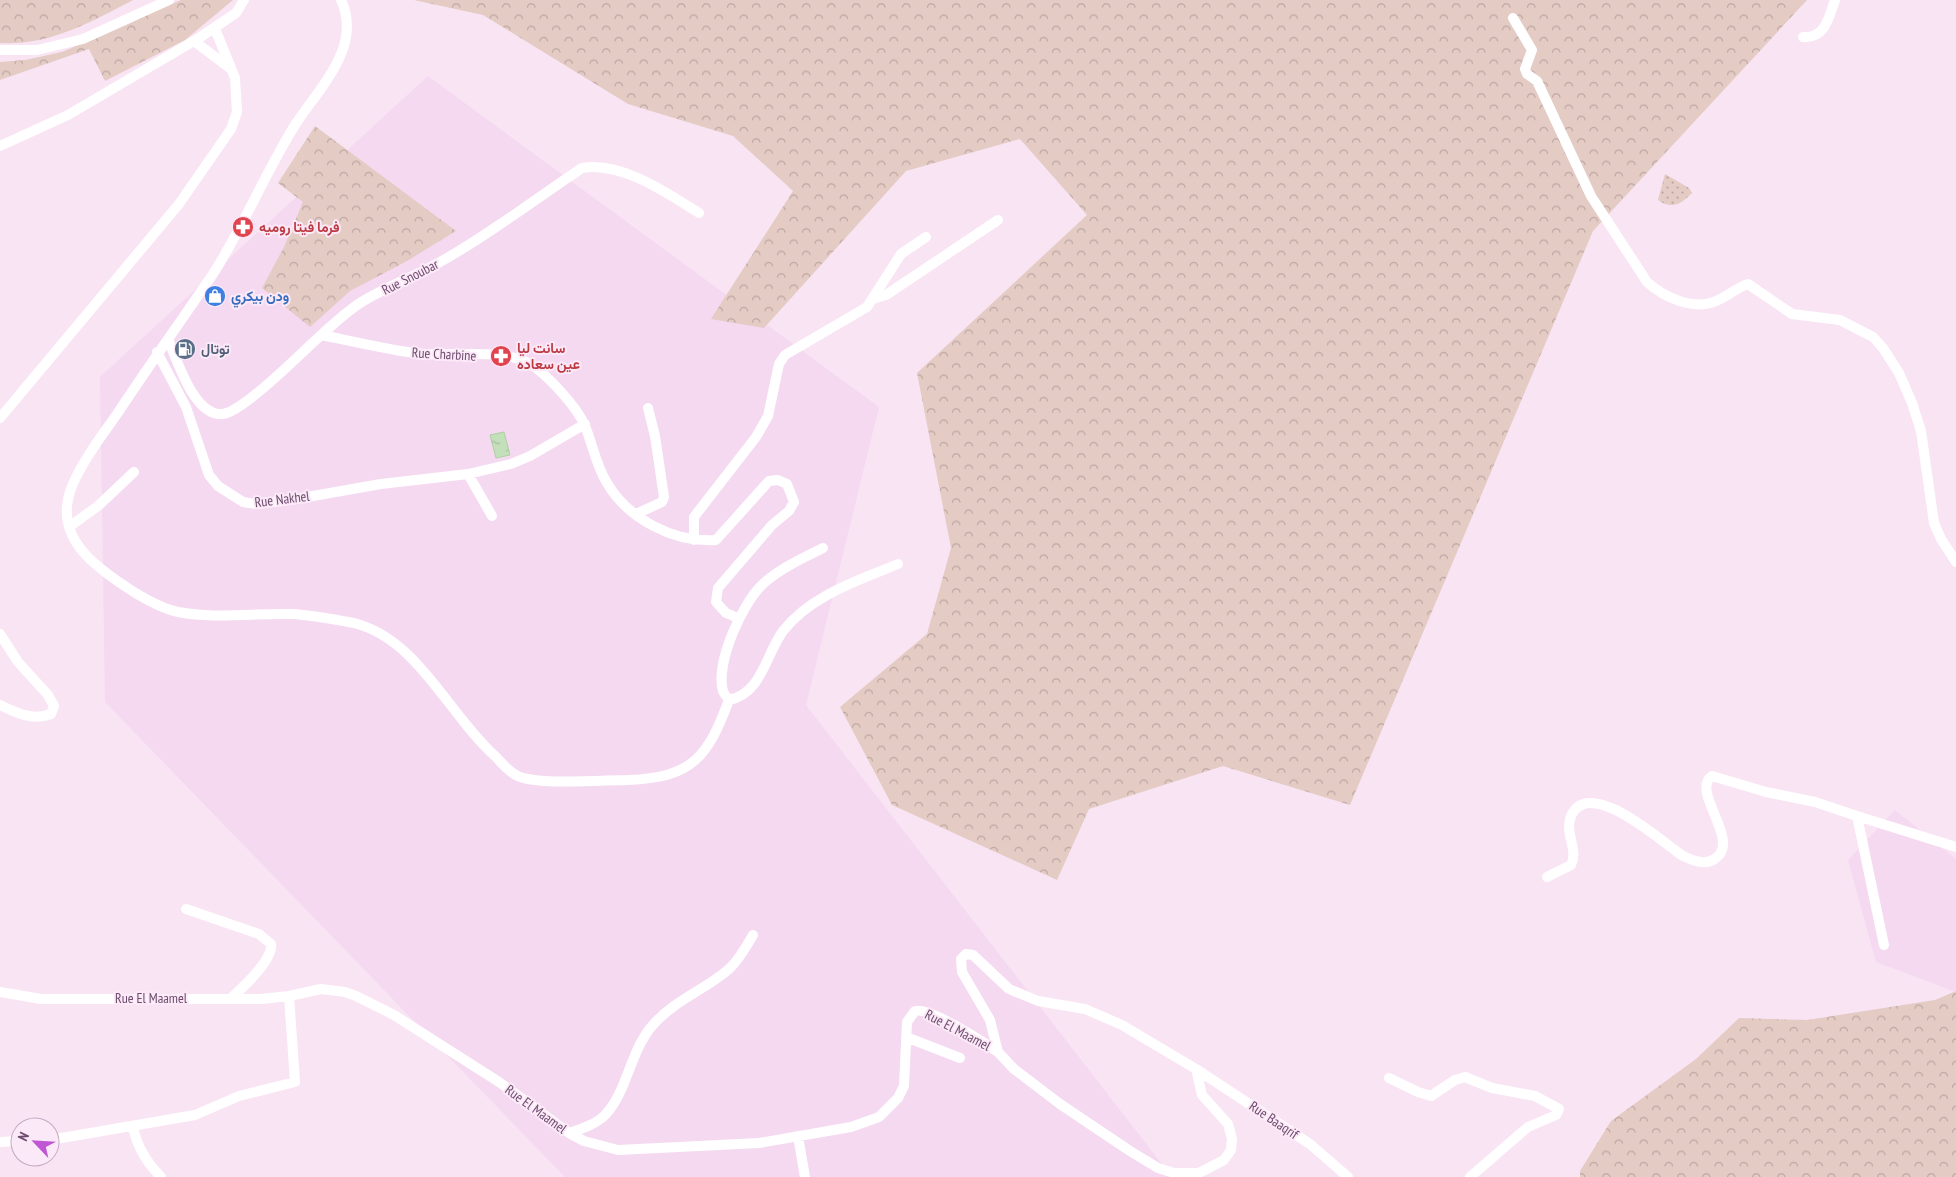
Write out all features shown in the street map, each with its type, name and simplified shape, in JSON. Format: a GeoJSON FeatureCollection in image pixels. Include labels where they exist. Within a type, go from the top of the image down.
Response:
{"type":"FeatureCollection","features":[{"type":"Feature","properties":{"kind":"street"},"geometry":{"type":"LineString","coordinates":[[0,50],[37,50],[83,40],[169,0]]}},
{"type":"Feature","properties":{"kind":"street"},"geometry":{"type":"LineString","coordinates":[[0,146],[68,115],[194,42],[236,13],[244,0]]}},
{"type":"Feature","properties":{"kind":"street"},"geometry":{"type":"LineString","coordinates":[[341,0],[349,24],[344,45],[333,71],[295,126],[225,254],[168,339],[157,352],[82,468],[68,499],[66,515],[77,546],[106,572],[137,592],[176,612],[220,616],[292,614],[321,617],[375,630],[390,638],[405,651],[470,731],[518,777],[544,781],[635,780],[664,776],[695,760],[706,750],[715,736],[729,700]]}},
{"type":"Feature","properties":{"kind":"street"},"geometry":{"type":"LineString","coordinates":[[1803,37],[1810,38],[1822,31],[1835,0]]}},
{"type":"Feature","properties":{"kind":"street"},"geometry":{"type":"LineString","coordinates":[[1513,18],[1532,50],[1524,69],[1527,74],[1537,81],[1596,203],[1647,282],[1658,292],[1670,298],[1705,304],[1717,301],[1748,284],[1792,314],[1840,320],[1859,328],[1883,348],[1899,373],[1912,403],[1921,431],[1934,524],[1956,562]]}},
{"type":"Feature","properties":{"kind":"street"},"geometry":{"type":"LineString","coordinates":[[0,418],[179,204],[226,136],[237,112],[237,90],[232,70],[215,29]]}},
{"type":"Feature","properties":{"kind":"street"},"geometry":{"type":"LineString","coordinates":[[194,42],[232,70]]}},
{"type":"Feature","properties":{"kind":"street","name":"Rue Snoubar"},"geometry":{"type":"LineString","coordinates":[[168,339],[198,401],[209,412],[224,415],[233,412],[250,400],[321,335],[360,303],[436,264],[490,232],[582,168],[593,166],[627,174],[655,186],[699,213]]}},
{"type":"Feature","properties":{"kind":"street"},"geometry":{"type":"LineString","coordinates":[[873,299],[886,295],[998,220]]}},
{"type":"Feature","properties":{"kind":"street"},"geometry":{"type":"LineString","coordinates":[[738,618],[726,612],[716,602],[718,588],[794,502],[787,484],[778,480],[769,481],[716,540],[694,540],[694,517],[756,437],[768,416],[779,364],[785,355],[867,307],[880,284],[902,254],[926,237]]}},
{"type":"Feature","properties":{"kind":"street","name":"Rue Charbine"},"geometry":{"type":"LineString","coordinates":[[321,335],[414,353],[496,356],[523,361],[544,375],[572,405],[585,424],[606,482],[621,502],[660,529],[694,540]]}},
{"type":"Feature","properties":{"kind":"street","name":"Rue Nakhel"},"geometry":{"type":"LineString","coordinates":[[157,352],[186,407],[209,476],[218,486],[243,502],[256,504],[290,500],[381,484],[468,474],[511,464],[530,456],[585,424]]}},
{"type":"Feature","properties":{"kind":"street"},"geometry":{"type":"LineString","coordinates":[[636,514],[662,502],[664,497],[655,436],[648,408]]}},
{"type":"Feature","properties":{"kind":"street"},"geometry":{"type":"LineString","coordinates":[[69,527],[98,506],[134,472]]}},
{"type":"Feature","properties":{"kind":"street"},"geometry":{"type":"LineString","coordinates":[[468,474],[492,516]]}},
{"type":"Feature","properties":{"kind":"street"},"geometry":{"type":"LineString","coordinates":[[729,700],[723,691],[722,674],[728,647],[738,618],[752,596],[764,583],[823,548]]}},
{"type":"Feature","properties":{"kind":"street"},"geometry":{"type":"LineString","coordinates":[[729,700],[742,698],[752,689],[784,631],[801,613],[839,589],[898,564]]}},
{"type":"Feature","properties":{"kind":"street"},"geometry":{"type":"LineString","coordinates":[[0,634],[18,662],[48,695],[54,706],[51,714],[36,717],[19,713],[0,705]]}},
{"type":"Feature","properties":{"kind":"street"},"geometry":{"type":"LineString","coordinates":[[1547,877],[1571,865],[1574,855],[1570,835],[1571,817],[1579,806],[1594,801],[1612,807],[1683,856],[1696,861],[1714,860],[1720,854],[1723,838],[1708,798],[1707,780],[1712,776],[1766,792],[1815,802],[1956,847]]}},
{"type":"Feature","properties":{"kind":"street"},"geometry":{"type":"LineString","coordinates":[[1857,816],[1884,945]]}},
{"type":"Feature","properties":{"kind":"street"},"geometry":{"type":"LineString","coordinates":[[186,909],[259,934],[271,944],[272,949],[263,964],[230,999]]}},
{"type":"Feature","properties":{"kind":"street"},"geometry":{"type":"LineString","coordinates":[[569,1134],[605,1115],[624,1082],[639,1045],[652,1026],[670,1010],[731,968],[753,935]]}},
{"type":"Feature","properties":{"kind":"street","name":"Rue Baaqrif"},"geometry":{"type":"LineString","coordinates":[[998,1052],[990,1020],[960,968],[961,959],[966,954],[978,958],[1009,989],[1038,1001],[1098,1013],[1122,1025],[1196,1069],[1310,1144],[1348,1177]]}},
{"type":"Feature","properties":{"kind":"street","name":"Rue El Maamel"},"geometry":{"type":"LineString","coordinates":[[0,992],[40,999],[230,999],[289,996],[321,989],[344,992],[373,1003],[498,1082],[569,1134],[584,1142],[618,1150],[759,1142],[864,1124],[879,1117],[890,1108],[904,1086],[908,1017],[915,1011],[920,1010],[961,1029],[998,1052]]}},
{"type":"Feature","properties":{"kind":"street"},"geometry":{"type":"LineString","coordinates":[[60,1138],[196,1115],[238,1096],[295,1082],[289,996]]}},
{"type":"Feature","properties":{"kind":"street"},"geometry":{"type":"LineString","coordinates":[[906,1037],[960,1058]]}},
{"type":"Feature","properties":{"kind":"street"},"geometry":{"type":"LineString","coordinates":[[998,1052],[1036,1087],[1130,1151],[1158,1168],[1185,1174],[1199,1173],[1224,1160],[1231,1150],[1232,1139],[1228,1124],[1202,1095],[1196,1069]]}},
{"type":"Feature","properties":{"kind":"street"},"geometry":{"type":"LineString","coordinates":[[1389,1078],[1431,1096],[1455,1080],[1465,1077],[1492,1088],[1535,1096],[1558,1108],[1556,1115],[1523,1130],[1470,1177]]}},
{"type":"Feature","properties":{"kind":"street"},"geometry":{"type":"LineString","coordinates":[[133,1127],[136,1143],[161,1177]]}},
{"type":"Feature","properties":{"kind":"street"},"geometry":{"type":"LineString","coordinates":[[798,1136],[805,1177]]}},
{"type":"Feature","properties":{"kind":"shaded area"},"geometry":{"type":"Polygon","coordinates":[[[428,76],[879,407],[806,705],[1172,1177],[565,1177],[105,702],[100,377],[428,76]]]}},
{"type":"Feature","properties":{"kind":"shaded area"},"geometry":{"type":"Polygon","coordinates":[[[1895,810],[1956,859],[1956,992],[1876,962],[1848,860],[1895,810]]]}},
{"type":"Feature","properties":{"kind":"green space"},"geometry":{"type":"Polygon","coordinates":[[[0,0],[133,0],[85,24],[53,37],[36,41],[0,43],[0,0]]]}},
{"type":"Feature","properties":{"kind":"green space"},"geometry":{"type":"Polygon","coordinates":[[[181,0],[233,0],[185,40],[105,81],[89,49],[0,80],[0,62],[25,60],[62,52],[181,0]]]}},
{"type":"Feature","properties":{"kind":"green space"},"geometry":{"type":"Polygon","coordinates":[[[414,0],[1807,0],[1593,231],[1350,805],[1223,766],[1089,809],[1057,880],[892,805],[840,707],[927,634],[951,548],[917,373],[1087,215],[1020,139],[906,171],[764,328],[711,319],[793,191],[733,136],[628,104],[483,15],[414,0]]]}},
{"type":"Feature","properties":{"kind":"green space"},"geometry":{"type":"Polygon","coordinates":[[[315,126],[456,231],[407,261],[350,291],[310,327],[262,288],[284,247],[303,202],[278,183],[315,126]]]}},
{"type":"Feature","properties":{"kind":"green space"},"geometry":{"type":"Polygon","coordinates":[[[1665,174],[1689,188],[1692,193],[1680,203],[1672,205],[1658,200],[1665,174]]]}},
{"type":"Feature","properties":{"kind":"green space"},"geometry":{"type":"Polygon","coordinates":[[[1956,991],[1956,1177],[1580,1177],[1580,1171],[1611,1121],[1696,1059],[1739,1018],[1807,1020],[1935,1000],[1956,991]]]}},
{"type":"Feature","properties":{"kind":"water"},"geometry":{"type":"Polygon","coordinates":[[[504,432],[510,455],[496,458],[490,435],[504,432]]]}},
{"type":"Feature","properties":{"kind":"place","name":"فرما فيتا روميه"},"geometry":{"type":"Point","coordinates":[243,227]}},
{"type":"Feature","properties":{"kind":"place","name":"ودن بيكري"},"geometry":{"type":"Point","coordinates":[215,296]}},
{"type":"Feature","properties":{"kind":"place","name":"توتال"},"geometry":{"type":"Point","coordinates":[185,349]}},
{"type":"Feature","properties":{"kind":"place","name":"سانت ليا عين سعاده"},"geometry":{"type":"Point","coordinates":[501,356]}}]}
